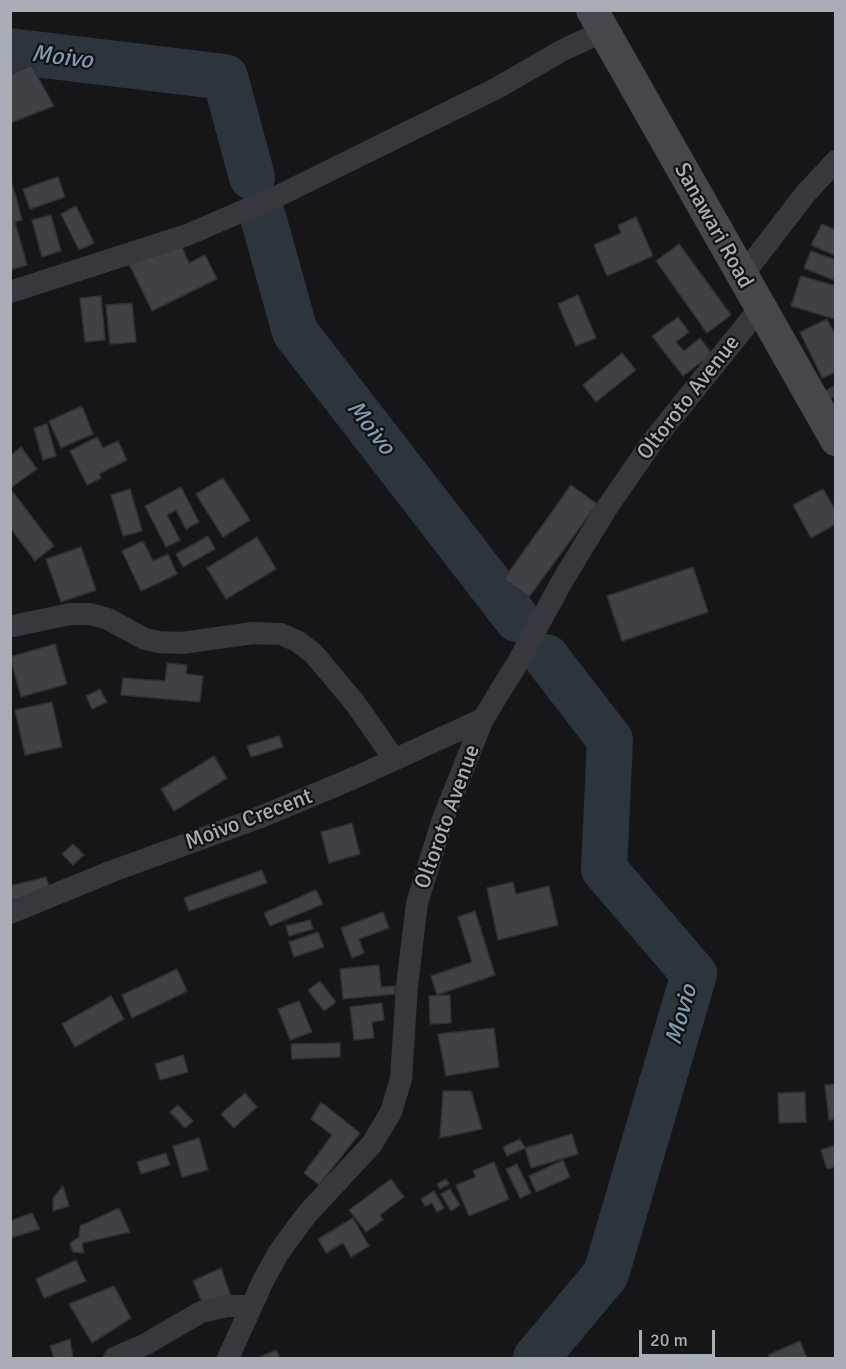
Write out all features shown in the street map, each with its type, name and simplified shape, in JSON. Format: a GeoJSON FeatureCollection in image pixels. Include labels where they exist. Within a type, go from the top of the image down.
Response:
{"type":"FeatureCollection","features":[{"type":"Feature","properties":{"kind":"street","name":"Sanawari Road"},"geometry":{"type":"LineString","coordinates":[[598,21],[760,308],[825,397],[836,440]]}},
{"type":"Feature","properties":{"kind":"street"},"geometry":{"type":"LineString","coordinates":[[10,292],[187,235],[280,195],[497,88],[563,50],[598,21]]}},
{"type":"Feature","properties":{"kind":"street"},"geometry":{"type":"LineString","coordinates":[[742,276],[806,193],[836,161]]}},
{"type":"Feature","properties":{"kind":"street","name":"Oltoroto Avenue"},"geometry":{"type":"LineString","coordinates":[[228,1359],[262,1281],[279,1252],[307,1214],[372,1144],[391,1112],[401,1078],[407,986],[417,903],[443,819],[483,719],[518,662],[564,578],[627,478],[653,441],[760,308]]}},
{"type":"Feature","properties":{"kind":"street"},"geometry":{"type":"LineString","coordinates":[[14,626],[70,614],[90,614],[108,619],[145,639],[159,642],[182,643],[253,633],[281,634],[297,641],[313,653],[355,703],[394,759]]}},
{"type":"Feature","properties":{"kind":"street","name":"Moivo Crecent"},"geometry":{"type":"LineString","coordinates":[[10,913],[110,872],[258,818],[354,778],[483,719]]}},
{"type":"Feature","properties":{"kind":"street"},"geometry":{"type":"LineString","coordinates":[[114,1359],[147,1344],[201,1312],[227,1306],[251,1306]]}},
{"type":"Feature","properties":{"kind":"building"},"geometry":{"type":"Polygon","coordinates":[[[31,65],[54,106],[10,123],[10,75],[31,65]]]}},
{"type":"Feature","properties":{"kind":"building"},"geometry":{"type":"Polygon","coordinates":[[[58,177],[65,197],[30,209],[23,189],[58,177]]]}},
{"type":"Feature","properties":{"kind":"building"},"geometry":{"type":"Polygon","coordinates":[[[12,183],[22,220],[15,222],[27,265],[10,270],[10,184],[12,183]]]}},
{"type":"Feature","properties":{"kind":"building"},"geometry":{"type":"Polygon","coordinates":[[[76,206],[94,243],[79,250],[61,214],[76,206]]]}},
{"type":"Feature","properties":{"kind":"building"},"geometry":{"type":"Polygon","coordinates":[[[51,215],[61,251],[42,257],[32,220],[51,215]]]}},
{"type":"Feature","properties":{"kind":"building"},"geometry":{"type":"Polygon","coordinates":[[[636,217],[653,256],[607,276],[594,245],[621,233],[618,225],[636,217]]]}},
{"type":"Feature","properties":{"kind":"building"},"geometry":{"type":"Polygon","coordinates":[[[822,224],[836,230],[836,256],[811,245],[822,224]]]}},
{"type":"Feature","properties":{"kind":"building"},"geometry":{"type":"Polygon","coordinates":[[[179,240],[189,263],[205,255],[217,279],[152,311],[129,264],[179,240]]]}},
{"type":"Feature","properties":{"kind":"building"},"geometry":{"type":"Polygon","coordinates":[[[679,244],[731,315],[707,333],[656,261],[679,244]]]}},
{"type":"Feature","properties":{"kind":"building"},"geometry":{"type":"Polygon","coordinates":[[[811,251],[836,260],[836,281],[804,268],[811,251]]]}},
{"type":"Feature","properties":{"kind":"building"},"geometry":{"type":"Polygon","coordinates":[[[801,276],[836,286],[835,319],[791,306],[801,276]]]}},
{"type":"Feature","properties":{"kind":"building"},"geometry":{"type":"Polygon","coordinates":[[[578,295],[596,338],[576,346],[558,304],[578,295]]]}},
{"type":"Feature","properties":{"kind":"building"},"geometry":{"type":"Polygon","coordinates":[[[101,296],[105,340],[85,342],[80,298],[101,296]]]}},
{"type":"Feature","properties":{"kind":"building"},"geometry":{"type":"Polygon","coordinates":[[[132,303],[136,342],[110,344],[106,305],[132,303]]]}},
{"type":"Feature","properties":{"kind":"building"},"geometry":{"type":"Polygon","coordinates":[[[678,317],[689,332],[676,342],[684,351],[700,338],[712,354],[683,376],[652,336],[678,317]]]}},
{"type":"Feature","properties":{"kind":"building"},"geometry":{"type":"Polygon","coordinates":[[[827,319],[836,336],[836,372],[822,378],[800,332],[827,319]]]}},
{"type":"Feature","properties":{"kind":"building"},"geometry":{"type":"Polygon","coordinates":[[[622,353],[636,370],[596,402],[583,385],[622,353]]]}},
{"type":"Feature","properties":{"kind":"building"},"geometry":{"type":"Polygon","coordinates":[[[82,406],[93,434],[61,448],[49,421],[82,406]]]}},
{"type":"Feature","properties":{"kind":"building"},"geometry":{"type":"Polygon","coordinates":[[[47,424],[56,456],[43,460],[34,428],[47,424]]]}},
{"type":"Feature","properties":{"kind":"building"},"geometry":{"type":"Polygon","coordinates":[[[97,437],[103,448],[118,441],[127,460],[99,474],[101,478],[87,485],[70,451],[97,437]]]}},
{"type":"Feature","properties":{"kind":"building"},"geometry":{"type":"Polygon","coordinates":[[[21,447],[37,469],[12,487],[10,485],[10,456],[21,447]]]}},
{"type":"Feature","properties":{"kind":"building"},"geometry":{"type":"Polygon","coordinates":[[[223,478],[250,520],[223,537],[196,494],[223,478]]]}},
{"type":"Feature","properties":{"kind":"building"},"geometry":{"type":"Polygon","coordinates":[[[571,485],[597,504],[529,597],[504,579],[571,485]]]}},
{"type":"Feature","properties":{"kind":"building"},"geometry":{"type":"Polygon","coordinates":[[[181,487],[199,522],[186,529],[176,510],[167,515],[180,540],[166,547],[145,506],[181,487]]]}},
{"type":"Feature","properties":{"kind":"building"},"geometry":{"type":"Polygon","coordinates":[[[130,489],[142,531],[123,536],[111,495],[130,489]]]}},
{"type":"Feature","properties":{"kind":"building"},"geometry":{"type":"Polygon","coordinates":[[[823,489],[836,511],[836,524],[811,538],[793,505],[823,489]]]}},
{"type":"Feature","properties":{"kind":"building"},"geometry":{"type":"Polygon","coordinates":[[[13,492],[54,546],[35,561],[12,530],[10,531],[10,494],[13,492]]]}},
{"type":"Feature","properties":{"kind":"building"},"geometry":{"type":"Polygon","coordinates":[[[208,536],[215,549],[183,567],[176,554],[208,536]]]}},
{"type":"Feature","properties":{"kind":"building"},"geometry":{"type":"Polygon","coordinates":[[[257,537],[276,569],[226,599],[207,568],[257,537]]]}},
{"type":"Feature","properties":{"kind":"building"},"geometry":{"type":"Polygon","coordinates":[[[143,541],[153,561],[168,554],[177,574],[141,591],[122,551],[143,541]]]}},
{"type":"Feature","properties":{"kind":"building"},"geometry":{"type":"Polygon","coordinates":[[[81,547],[96,590],[61,602],[46,559],[81,547]]]}},
{"type":"Feature","properties":{"kind":"building"},"geometry":{"type":"Polygon","coordinates":[[[693,567],[708,612],[622,641],[607,596],[693,567]]]}},
{"type":"Feature","properties":{"kind":"building"},"geometry":{"type":"Polygon","coordinates":[[[55,644],[67,684],[21,697],[10,657],[55,644]]]}},
{"type":"Feature","properties":{"kind":"building"},"geometry":{"type":"Polygon","coordinates":[[[167,663],[187,665],[186,674],[203,676],[200,702],[121,695],[123,678],[165,681],[167,663]]]}},
{"type":"Feature","properties":{"kind":"building"},"geometry":{"type":"Polygon","coordinates":[[[100,689],[107,702],[92,709],[86,696],[100,689]]]}},
{"type":"Feature","properties":{"kind":"building"},"geometry":{"type":"Polygon","coordinates":[[[52,702],[62,747],[25,755],[15,710],[52,702]]]}},
{"type":"Feature","properties":{"kind":"building"},"geometry":{"type":"Polygon","coordinates":[[[279,736],[283,747],[251,757],[247,746],[279,736]]]}},
{"type":"Feature","properties":{"kind":"building"},"geometry":{"type":"Polygon","coordinates":[[[214,756],[227,778],[174,811],[161,789],[214,756]]]}},
{"type":"Feature","properties":{"kind":"building"},"geometry":{"type":"Polygon","coordinates":[[[352,823],[360,854],[329,863],[321,832],[352,823]]]}},
{"type":"Feature","properties":{"kind":"building"},"geometry":{"type":"Polygon","coordinates":[[[73,844],[84,855],[73,865],[62,854],[73,844]]]}},
{"type":"Feature","properties":{"kind":"building"},"geometry":{"type":"Polygon","coordinates":[[[262,870],[267,883],[189,911],[184,898],[262,870]]]}},
{"type":"Feature","properties":{"kind":"building"},"geometry":{"type":"Polygon","coordinates":[[[46,877],[50,890],[10,901],[10,886],[46,877]]]}},
{"type":"Feature","properties":{"kind":"building"},"geometry":{"type":"Polygon","coordinates":[[[513,882],[516,894],[549,886],[558,925],[498,940],[487,888],[513,882]]]}},
{"type":"Feature","properties":{"kind":"building"},"geometry":{"type":"Polygon","coordinates":[[[316,890],[323,904],[270,926],[264,913],[316,890]]]}},
{"type":"Feature","properties":{"kind":"building"},"geometry":{"type":"Polygon","coordinates":[[[475,911],[495,975],[437,995],[431,976],[472,962],[458,917],[475,911]]]}},
{"type":"Feature","properties":{"kind":"building"},"geometry":{"type":"Polygon","coordinates":[[[383,912],[389,928],[359,939],[364,953],[352,958],[341,928],[383,912]]]}},
{"type":"Feature","properties":{"kind":"building"},"geometry":{"type":"Polygon","coordinates":[[[310,920],[313,929],[289,936],[286,926],[310,920]]]}},
{"type":"Feature","properties":{"kind":"building"},"geometry":{"type":"Polygon","coordinates":[[[318,932],[324,947],[294,957],[289,942],[318,932]]]}},
{"type":"Feature","properties":{"kind":"building"},"geometry":{"type":"Polygon","coordinates":[[[379,965],[381,987],[395,986],[395,994],[343,999],[340,969],[379,965]]]}},
{"type":"Feature","properties":{"kind":"building"},"geometry":{"type":"Polygon","coordinates":[[[177,969],[187,991],[132,1018],[122,995],[177,969]]]}},
{"type":"Feature","properties":{"kind":"building"},"geometry":{"type":"Polygon","coordinates":[[[320,981],[336,1002],[324,1011],[308,990],[320,981]]]}},
{"type":"Feature","properties":{"kind":"building"},"geometry":{"type":"Polygon","coordinates":[[[450,995],[451,1023],[430,1024],[429,996],[450,995]]]}},
{"type":"Feature","properties":{"kind":"building"},"geometry":{"type":"Polygon","coordinates":[[[111,996],[124,1019],[75,1047],[62,1024],[111,996]]]}},
{"type":"Feature","properties":{"kind":"building"},"geometry":{"type":"Polygon","coordinates":[[[299,1001],[312,1032],[290,1040],[278,1009],[299,1001]]]}},
{"type":"Feature","properties":{"kind":"building"},"geometry":{"type":"Polygon","coordinates":[[[382,1003],[384,1020],[372,1022],[374,1038],[354,1040],[350,1007],[382,1003]]]}},
{"type":"Feature","properties":{"kind":"building"},"geometry":{"type":"Polygon","coordinates":[[[494,1028],[499,1067],[446,1076],[438,1034],[494,1028]]]}},
{"type":"Feature","properties":{"kind":"building"},"geometry":{"type":"Polygon","coordinates":[[[340,1043],[340,1057],[292,1059],[291,1044],[340,1043]]]}},
{"type":"Feature","properties":{"kind":"building"},"geometry":{"type":"Polygon","coordinates":[[[183,1055],[188,1072],[160,1080],[155,1064],[183,1055]]]}},
{"type":"Feature","properties":{"kind":"building"},"geometry":{"type":"Polygon","coordinates":[[[836,1084],[836,1119],[829,1120],[825,1085],[836,1084]]]}},
{"type":"Feature","properties":{"kind":"building"},"geometry":{"type":"Polygon","coordinates":[[[443,1091],[471,1091],[482,1129],[440,1138],[443,1091]]]}},
{"type":"Feature","properties":{"kind":"building"},"geometry":{"type":"Polygon","coordinates":[[[805,1092],[806,1122],[779,1123],[778,1093],[805,1092]]]}},
{"type":"Feature","properties":{"kind":"building"},"geometry":{"type":"Polygon","coordinates":[[[245,1093],[257,1107],[234,1128],[221,1114],[245,1093]]]}},
{"type":"Feature","properties":{"kind":"building"},"geometry":{"type":"Polygon","coordinates":[[[321,1102],[360,1133],[319,1185],[304,1173],[332,1135],[311,1119],[321,1102]]]}},
{"type":"Feature","properties":{"kind":"building"},"geometry":{"type":"Polygon","coordinates":[[[178,1105],[193,1121],[185,1128],[170,1112],[178,1105]]]}},
{"type":"Feature","properties":{"kind":"building"},"geometry":{"type":"Polygon","coordinates":[[[572,1134],[578,1154],[531,1168],[525,1148],[572,1134]]]}},
{"type":"Feature","properties":{"kind":"building"},"geometry":{"type":"Polygon","coordinates":[[[199,1138],[208,1170],[182,1177],[173,1146],[199,1138]]]}},
{"type":"Feature","properties":{"kind":"building"},"geometry":{"type":"Polygon","coordinates":[[[520,1139],[525,1148],[507,1156],[503,1147],[520,1139]]]}},
{"type":"Feature","properties":{"kind":"building"},"geometry":{"type":"Polygon","coordinates":[[[836,1145],[836,1167],[827,1169],[821,1150],[836,1145]]]}},
{"type":"Feature","properties":{"kind":"building"},"geometry":{"type":"Polygon","coordinates":[[[166,1153],[170,1165],[141,1174],[137,1162],[166,1153]]]}},
{"type":"Feature","properties":{"kind":"building"},"geometry":{"type":"Polygon","coordinates":[[[563,1160],[570,1177],[536,1192],[529,1176],[563,1160]]]}},
{"type":"Feature","properties":{"kind":"building"},"geometry":{"type":"Polygon","coordinates":[[[494,1162],[509,1199],[469,1216],[456,1185],[476,1177],[473,1171],[494,1162]]]}},
{"type":"Feature","properties":{"kind":"building"},"geometry":{"type":"Polygon","coordinates":[[[517,1164],[531,1193],[520,1198],[506,1169],[517,1164]]]}},
{"type":"Feature","properties":{"kind":"building"},"geometry":{"type":"Polygon","coordinates":[[[391,1179],[404,1197],[380,1215],[383,1220],[366,1232],[349,1210],[391,1179]]]}},
{"type":"Feature","properties":{"kind":"building"},"geometry":{"type":"Polygon","coordinates":[[[446,1179],[449,1184],[440,1189],[437,1184],[446,1179]]]}},
{"type":"Feature","properties":{"kind":"building"},"geometry":{"type":"Polygon","coordinates":[[[63,1186],[69,1206],[53,1211],[53,1198],[63,1186]]]}},
{"type":"Feature","properties":{"kind":"building"},"geometry":{"type":"Polygon","coordinates":[[[450,1189],[460,1205],[451,1211],[441,1194],[450,1189]]]}},
{"type":"Feature","properties":{"kind":"building"},"geometry":{"type":"Polygon","coordinates":[[[434,1191],[444,1208],[437,1212],[432,1203],[425,1206],[421,1199],[434,1191]]]}},
{"type":"Feature","properties":{"kind":"building"},"geometry":{"type":"Polygon","coordinates":[[[119,1208],[130,1232],[82,1243],[84,1253],[73,1252],[70,1243],[79,1237],[80,1226],[119,1208]]]}},
{"type":"Feature","properties":{"kind":"building"},"geometry":{"type":"Polygon","coordinates":[[[32,1213],[40,1229],[10,1238],[10,1221],[32,1213]]]}},
{"type":"Feature","properties":{"kind":"building"},"geometry":{"type":"Polygon","coordinates":[[[353,1218],[369,1246],[351,1257],[343,1243],[326,1253],[318,1239],[353,1218]]]}},
{"type":"Feature","properties":{"kind":"building"},"geometry":{"type":"Polygon","coordinates":[[[76,1260],[86,1281],[44,1298],[36,1279],[76,1260]]]}},
{"type":"Feature","properties":{"kind":"building"},"geometry":{"type":"Polygon","coordinates":[[[221,1268],[231,1296],[204,1307],[193,1281],[221,1268]]]}},
{"type":"Feature","properties":{"kind":"building"},"geometry":{"type":"Polygon","coordinates":[[[114,1286],[131,1318],[92,1343],[69,1304],[114,1286]]]}},
{"type":"Feature","properties":{"kind":"building"},"geometry":{"type":"Polygon","coordinates":[[[70,1339],[73,1358],[54,1358],[50,1346],[70,1339]]]}},
{"type":"Feature","properties":{"kind":"building"},"geometry":{"type":"Polygon","coordinates":[[[800,1341],[807,1358],[770,1358],[768,1355],[800,1341]]]}},
{"type":"Feature","properties":{"kind":"building"},"geometry":{"type":"Polygon","coordinates":[[[276,1350],[280,1358],[258,1358],[276,1350]]]}},
{"type":"Feature","properties":{"kind":"waterway","name":"Moivo"},"geometry":{"type":"LineString","coordinates":[[10,51],[225,77],[252,177]]}},
{"type":"Feature","properties":{"kind":"waterway","name":"Moivo"},"geometry":{"type":"LineString","coordinates":[[263,217],[295,332],[517,619]]}},
{"type":"Feature","properties":{"kind":"waterway","name":"Movio"},"geometry":{"type":"LineString","coordinates":[[536,1358],[606,1274],[694,974],[604,869],[610,740],[546,657]]}}]}
